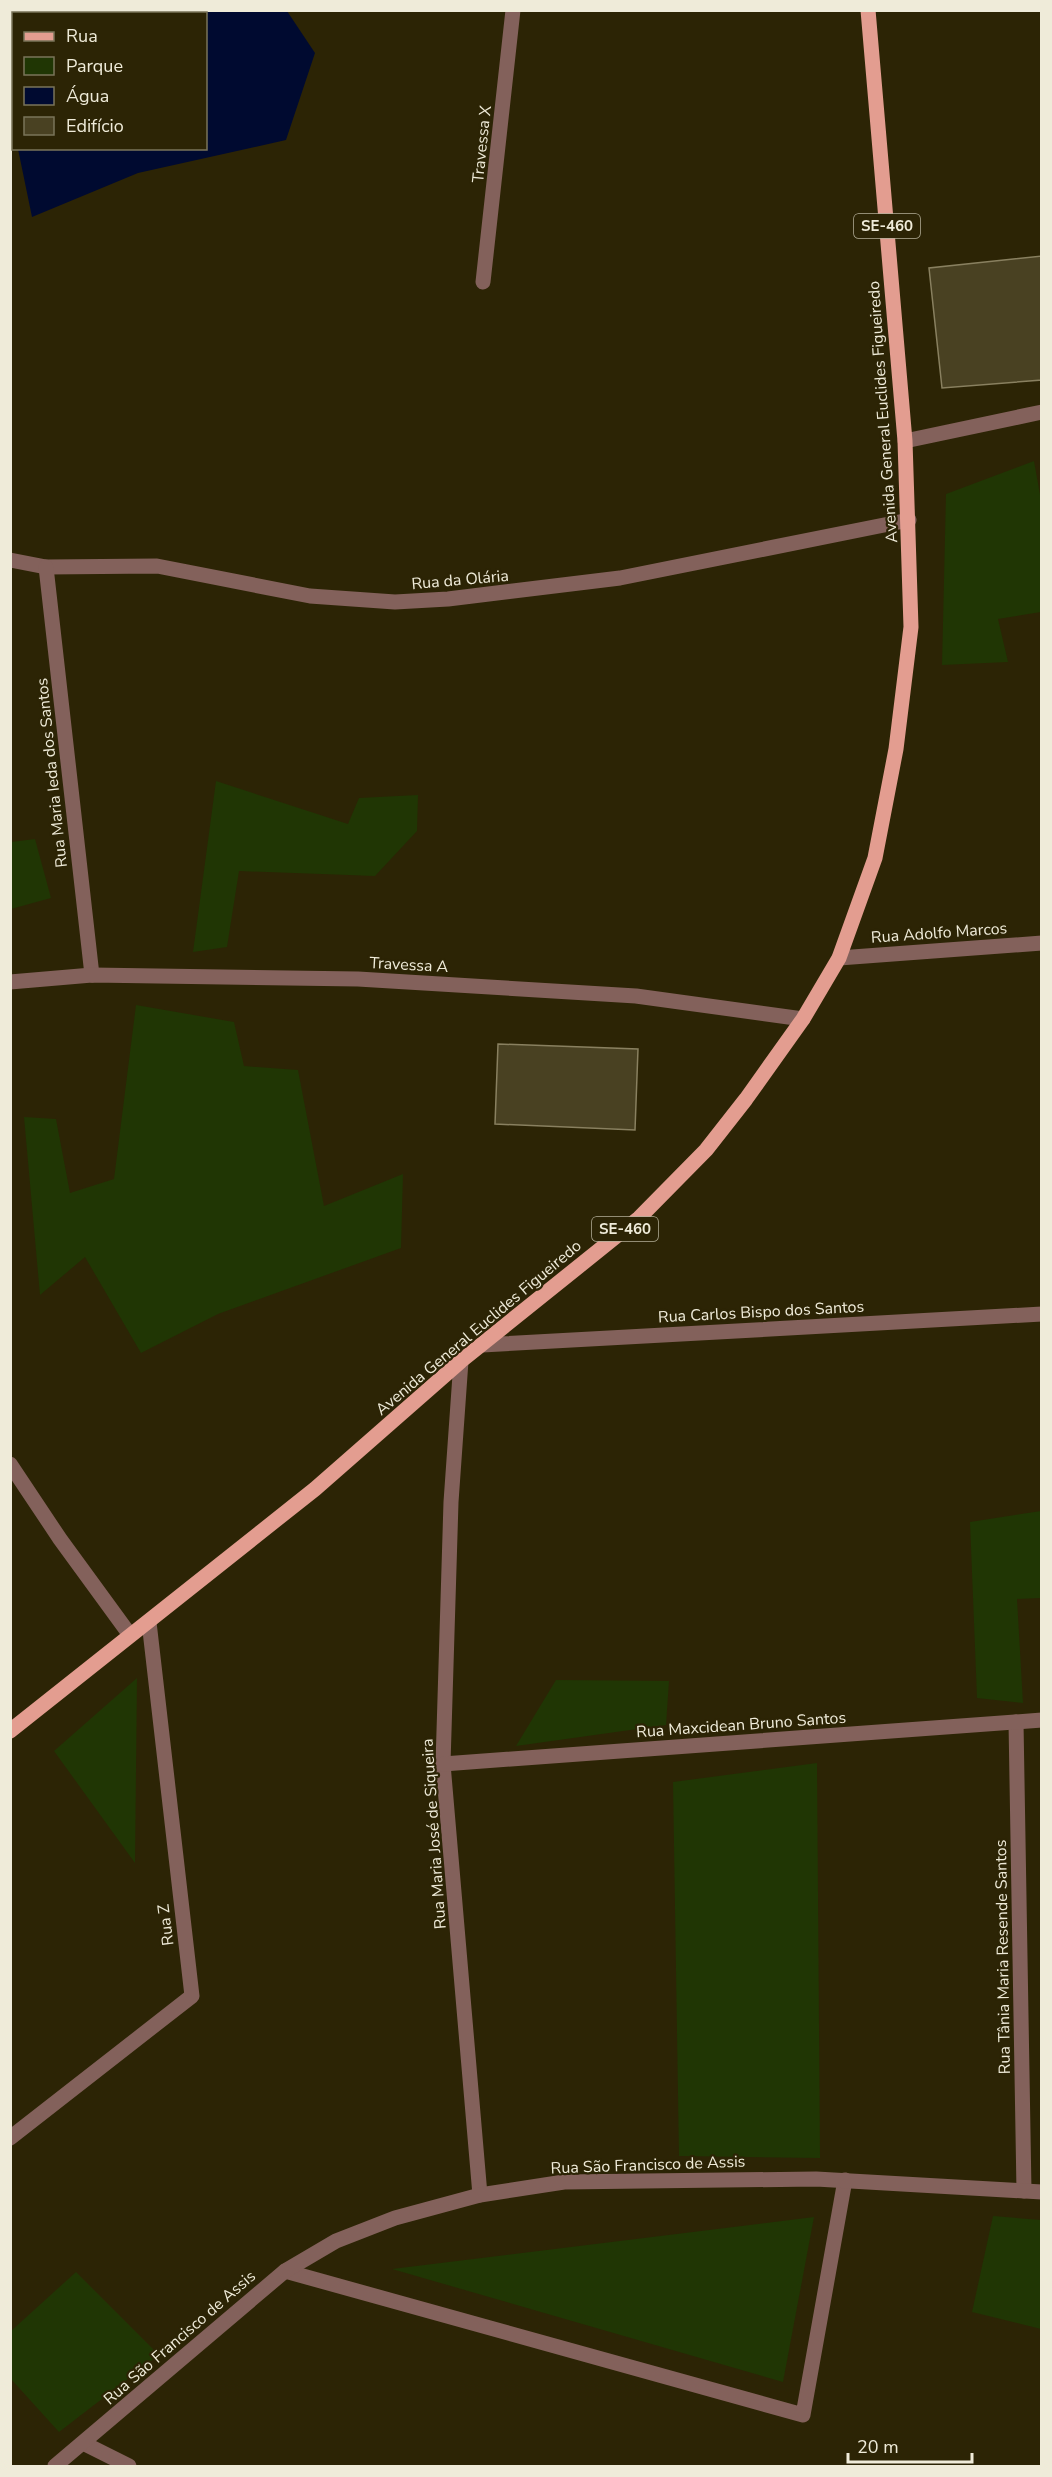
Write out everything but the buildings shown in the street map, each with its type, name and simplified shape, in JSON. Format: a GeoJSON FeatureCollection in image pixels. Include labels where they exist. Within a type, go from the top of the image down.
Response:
{"type":"FeatureCollection","features":[{"type":"Feature","properties":{"kind":"main road","name":"Avenida General Euclides Figueiredo"},"geometry":{"type":"LineString","coordinates":[[10,1731],[315,1489],[461,1362],[639,1218],[706,1150],[804,1019],[839,958],[875,858],[896,749],[911,627],[905,441],[868,10]]}},
{"type":"Feature","properties":{"kind":"street","name":"Travessa X"},"geometry":{"type":"LineString","coordinates":[[483,282],[513,10]]}},
{"type":"Feature","properties":{"kind":"street"},"geometry":{"type":"LineString","coordinates":[[905,441],[1041,412]]}},
{"type":"Feature","properties":{"kind":"street","name":"Rua da Olária"},"geometry":{"type":"LineString","coordinates":[[10,560],[46,567],[157,566],[310,596],[395,602],[438,600],[620,578],[909,520]]}},
{"type":"Feature","properties":{"kind":"street","name":"Rua Maria Ieda dos Santos"},"geometry":{"type":"LineString","coordinates":[[46,567],[92,975]]}},
{"type":"Feature","properties":{"kind":"street","name":"Rua Adolfo Marcos"},"geometry":{"type":"LineString","coordinates":[[839,958],[1041,943]]}},
{"type":"Feature","properties":{"kind":"street","name":"Travessa A"},"geometry":{"type":"LineString","coordinates":[[10,982],[92,975],[358,979],[624,995],[804,1019]]}},
{"type":"Feature","properties":{"kind":"street","name":"Rua Carlos Bispo dos Santos"},"geometry":{"type":"LineString","coordinates":[[482,1345],[1041,1314]]}},
{"type":"Feature","properties":{"kind":"street","name":"Rua Maria José de Siqueira"},"geometry":{"type":"LineString","coordinates":[[461,1362],[451,1502],[443,1764],[480,2195]]}},
{"type":"Feature","properties":{"kind":"street"},"geometry":{"type":"LineString","coordinates":[[10,1464],[60,1539],[130,1635]]}},
{"type":"Feature","properties":{"kind":"street","name":"Rua Z"},"geometry":{"type":"LineString","coordinates":[[10,2139],[192,1996],[148,1622]]}},
{"type":"Feature","properties":{"kind":"street","name":"Rua Maxcidean Bruno Santos"},"geometry":{"type":"LineString","coordinates":[[443,1764],[1041,1720]]}},
{"type":"Feature","properties":{"kind":"street","name":"Rua Tânia Maria Resende Santos"},"geometry":{"type":"LineString","coordinates":[[1016,1722],[1024,2191]]}},
{"type":"Feature","properties":{"kind":"street","name":"Rua São Francisco de Assis"},"geometry":{"type":"LineString","coordinates":[[55,2466],[285,2271],[336,2241],[395,2218],[480,2195],[564,2182],[724,2178],[845,2180],[1041,2192]]}},
{"type":"Feature","properties":{"kind":"street"},"geometry":{"type":"LineString","coordinates":[[285,2271],[803,2415],[845,2180]]}},
{"type":"Feature","properties":{"kind":"street"},"geometry":{"type":"LineString","coordinates":[[83,2443],[129,2466]]}},
{"type":"Feature","properties":{"kind":"green space"},"geometry":{"type":"Polygon","coordinates":[[[1034,461],[1041,500],[1041,612],[998,619],[1008,662],[942,665],[946,494],[1034,461]]]}},
{"type":"Feature","properties":{"kind":"green space"},"geometry":{"type":"Polygon","coordinates":[[[216,781],[348,824],[359,798],[418,795],[417,831],[375,876],[239,871],[227,947],[193,952],[216,781]]]}},
{"type":"Feature","properties":{"kind":"green space"},"geometry":{"type":"Polygon","coordinates":[[[35,839],[51,898],[11,909],[11,842],[35,839]]]}},
{"type":"Feature","properties":{"kind":"green space"},"geometry":{"type":"Polygon","coordinates":[[[136,1005],[234,1022],[244,1066],[298,1070],[324,1206],[403,1174],[401,1248],[218,1314],[141,1353],[85,1257],[40,1295],[24,1117],[56,1119],[70,1193],[114,1179],[136,1005]]]}},
{"type":"Feature","properties":{"kind":"green space"},"geometry":{"type":"Polygon","coordinates":[[[1041,1511],[1041,1598],[1017,1599],[1023,1703],[977,1698],[970,1522],[1041,1511]]]}},
{"type":"Feature","properties":{"kind":"green space"},"geometry":{"type":"Polygon","coordinates":[[[137,1678],[135,1863],[54,1751],[137,1678]]]}},
{"type":"Feature","properties":{"kind":"green space"},"geometry":{"type":"Polygon","coordinates":[[[556,1680],[669,1681],[666,1725],[516,1746],[556,1680]]]}},
{"type":"Feature","properties":{"kind":"green space"},"geometry":{"type":"Polygon","coordinates":[[[817,1763],[820,2158],[679,2156],[673,1782],[817,1763]]]}},
{"type":"Feature","properties":{"kind":"green space"},"geometry":{"type":"Polygon","coordinates":[[[993,2216],[1041,2220],[1041,2329],[972,2312],[993,2216]]]}},
{"type":"Feature","properties":{"kind":"green space"},"geometry":{"type":"Polygon","coordinates":[[[814,2217],[783,2382],[392,2269],[814,2217]]]}},
{"type":"Feature","properties":{"kind":"green space"},"geometry":{"type":"Polygon","coordinates":[[[76,2272],[159,2355],[59,2432],[11,2379],[11,2331],[76,2272]]]}},
{"type":"Feature","properties":{"kind":"water"},"geometry":{"type":"Polygon","coordinates":[[[10,11],[287,11],[315,53],[286,140],[138,173],[32,217],[18,150],[207,150],[207,12],[12,12],[12,123],[10,114],[10,11]]]}}]}
